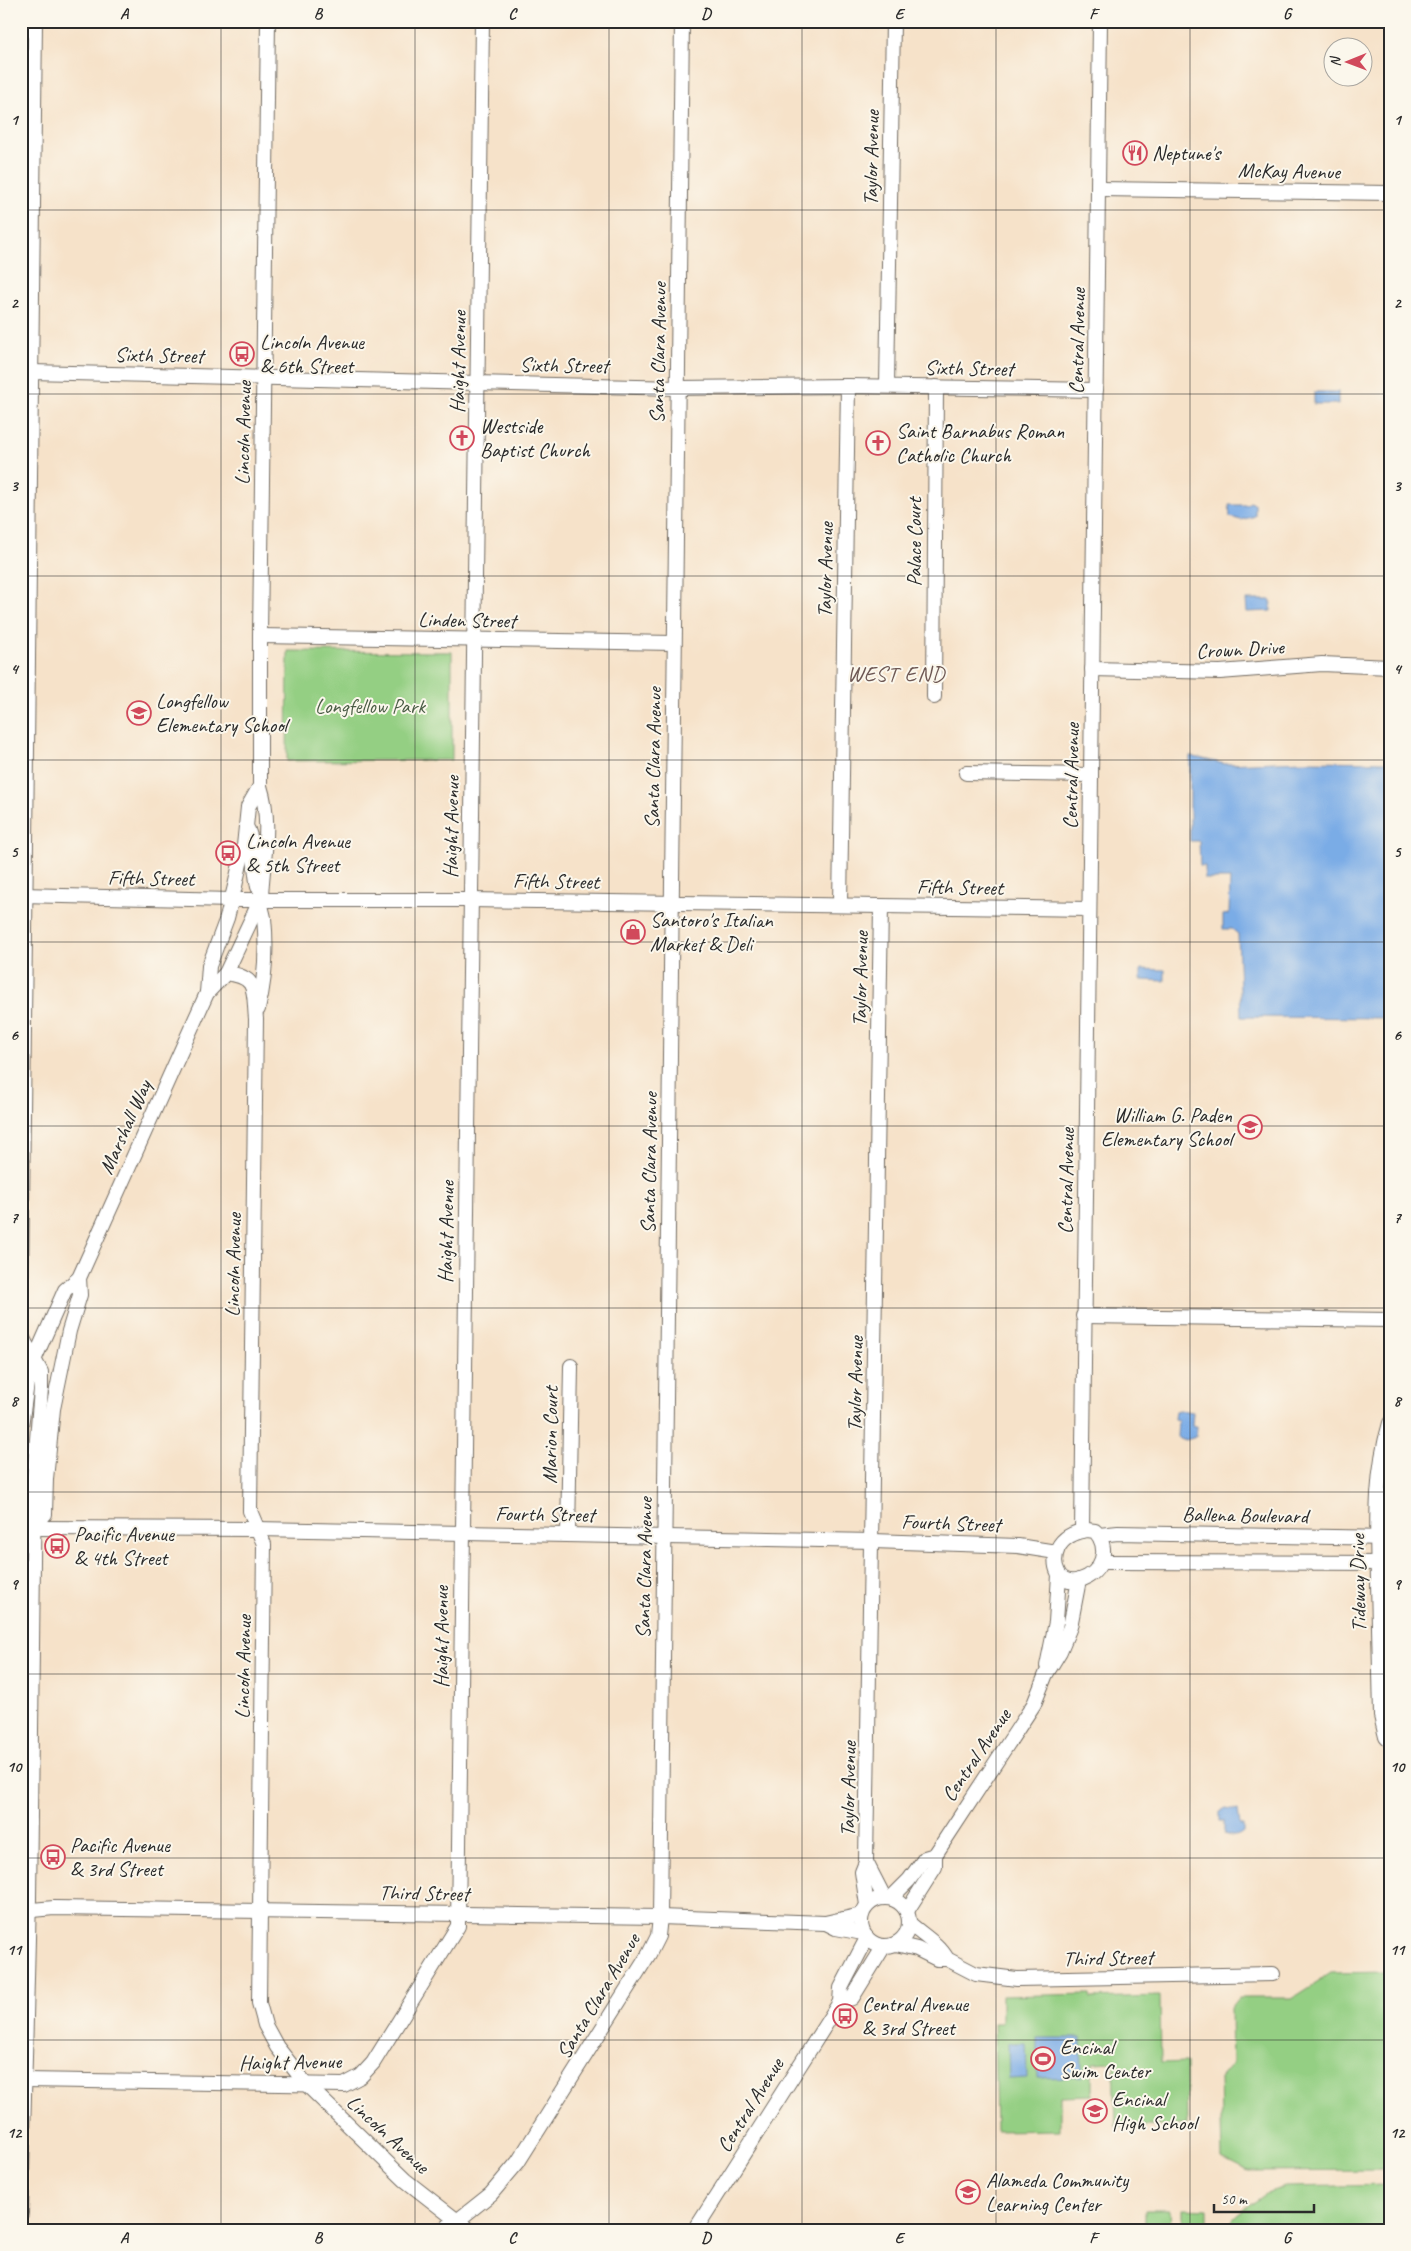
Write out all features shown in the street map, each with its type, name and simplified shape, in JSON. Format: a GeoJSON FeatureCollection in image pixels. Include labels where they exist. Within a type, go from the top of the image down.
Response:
{"type":"FeatureCollection","features":[{"type":"Feature","properties":{"kind":"street"},"geometry":{"type":"LineString","coordinates":[[21,1297],[31,372],[27,252],[35,21]]}},
{"type":"Feature","properties":{"kind":"street","name":"Lincoln Avenue"},"geometry":{"type":"LineString","coordinates":[[256,1020],[263,987],[264,922],[260,900],[266,854],[266,806],[260,786],[260,636],[268,21]]}},
{"type":"Feature","properties":{"kind":"street","name":"Haight Avenue"},"geometry":{"type":"LineString","coordinates":[[25,2080],[344,2085],[361,2076],[367,2070],[458,1926],[460,1914],[462,1533],[482,21]]}},
{"type":"Feature","properties":{"kind":"street","name":"Santa Clara Avenue"},"geometry":{"type":"LineString","coordinates":[[441,2230],[457,2221],[491,2194],[518,2162],[650,1954],[658,1936],[660,1917],[665,1536],[682,21]]}},
{"type":"Feature","properties":{"kind":"street","name":"Taylor Avenue"},"geometry":{"type":"LineString","coordinates":[[887,386],[893,21]]}},
{"type":"Feature","properties":{"kind":"street","name":"Central Avenue"},"geometry":{"type":"LineString","coordinates":[[1082,1531],[1083,1316],[1100,21]]}},
{"type":"Feature","properties":{"kind":"street","name":"McKay Avenue"},"geometry":{"type":"LineString","coordinates":[[1099,189],[1390,193]]}},
{"type":"Feature","properties":{"kind":"street","name":"Sixth Street"},"geometry":{"type":"LineString","coordinates":[[31,372],[678,388],[887,386],[1096,390]]}},
{"type":"Feature","properties":{"kind":"street","name":"Taylor Avenue"},"geometry":{"type":"LineString","coordinates":[[840,905],[848,386]]}},
{"type":"Feature","properties":{"kind":"street","name":"Palace Court"},"geometry":{"type":"LineString","coordinates":[[934,697],[936,387]]}},
{"type":"Feature","properties":{"kind":"street","name":"Linden Street"},"geometry":{"type":"LineString","coordinates":[[260,636],[674,643]]}},
{"type":"Feature","properties":{"kind":"street","name":"Crown Drive"},"geometry":{"type":"LineString","coordinates":[[1092,669],[1220,672],[1322,664],[1390,667]]}},
{"type":"Feature","properties":{"kind":"street"},"geometry":{"type":"LineString","coordinates":[[966,773],[1091,774]]}},
{"type":"Feature","properties":{"kind":"street","name":"Lincoln Avenue"},"geometry":{"type":"LineString","coordinates":[[232,900],[247,826],[248,807],[260,786]]}},
{"type":"Feature","properties":{"kind":"street"},"geometry":{"type":"LineString","coordinates":[[247,826],[254,845],[254,865],[260,900]]}},
{"type":"Feature","properties":{"kind":"street","name":"Fifth Street"},"geometry":{"type":"LineString","coordinates":[[24,895],[232,900],[470,900],[1089,909]]}},
{"type":"Feature","properties":{"kind":"street","name":"Marshall Way"},"geometry":{"type":"LineString","coordinates":[[207,993],[209,966],[232,900]]}},
{"type":"Feature","properties":{"kind":"street","name":"Marshall Way"},"geometry":{"type":"LineString","coordinates":[[21,1426],[27,1383],[35,1358],[65,1290],[79,1278],[207,993],[226,973],[260,900]]}},
{"type":"Feature","properties":{"kind":"street","name":"Taylor Avenue"},"geometry":{"type":"LineString","coordinates":[[864,1910],[862,1872],[866,1862],[873,1541],[881,906]]}},
{"type":"Feature","properties":{"kind":"street","name":"Lincoln Avenue"},"geometry":{"type":"LineString","coordinates":[[226,973],[245,977],[251,984],[256,1020],[250,1512],[264,1544],[259,2003],[265,2025],[277,2048],[306,2084],[404,2180],[470,2230]]}},
{"type":"Feature","properties":{"kind":"street","name":"Marshall Way"},"geometry":{"type":"LineString","coordinates":[[33,1528],[45,1514],[48,1445],[59,1370],[80,1295],[79,1278]]}},
{"type":"Feature","properties":{"kind":"street"},"geometry":{"type":"LineString","coordinates":[[1083,1316],[1390,1320]]}},
{"type":"Feature","properties":{"kind":"street"},"geometry":{"type":"LineString","coordinates":[[21,1335],[41,1372],[33,1528],[25,1911],[25,2080],[21,2214]]}},
{"type":"Feature","properties":{"kind":"street","name":"Marion Court"},"geometry":{"type":"LineString","coordinates":[[568,1535],[571,1366]]}},
{"type":"Feature","properties":{"kind":"street","name":"Tideway Drive"},"geometry":{"type":"LineString","coordinates":[[1390,1423],[1382,1450],[1377,1489],[1384,1563],[1380,1716],[1386,1737],[1390,1741]]}},
{"type":"Feature","properties":{"kind":"street"},"geometry":{"type":"LineString","coordinates":[[21,1513],[33,1528]]}},
{"type":"Feature","properties":{"kind":"street","name":"Fourth Street"},"geometry":{"type":"LineString","coordinates":[[33,1528],[257,1529],[665,1536],[1018,1546],[1056,1552]]}},
{"type":"Feature","properties":{"kind":"street"},"geometry":{"type":"LineString","coordinates":[[1082,1531],[1096,1532],[1099,1535],[1103,1539],[1105,1550],[1102,1562],[1094,1570],[1079,1580],[1066,1580],[1059,1575],[1055,1568],[1056,1552],[1060,1544],[1067,1537],[1082,1531]]}},
{"type":"Feature","properties":{"kind":"street","name":"Ballena Boulevard"},"geometry":{"type":"LineString","coordinates":[[1099,1535],[1118,1533],[1383,1538]]}},
{"type":"Feature","properties":{"kind":"street"},"geometry":{"type":"LineString","coordinates":[[1102,1562],[1384,1563]]}},
{"type":"Feature","properties":{"kind":"street","name":"Central Avenue"},"geometry":{"type":"LineString","coordinates":[[1046,1674],[1056,1622],[1059,1575]]}},
{"type":"Feature","properties":{"kind":"street","name":"Central Avenue"},"geometry":{"type":"LineString","coordinates":[[908,1917],[935,1867],[935,1855],[1034,1704],[1046,1674],[1060,1651],[1070,1627],[1079,1580]]}},
{"type":"Feature","properties":{"kind":"street","name":"Central Avenue"},"geometry":{"type":"LineString","coordinates":[[888,1898],[909,1880],[925,1858],[935,1855]]}},
{"type":"Feature","properties":{"kind":"street","name":"Taylor Avenue"},"geometry":{"type":"LineString","coordinates":[[866,1862],[888,1898]]}},
{"type":"Feature","properties":{"kind":"street"},"geometry":{"type":"LineString","coordinates":[[888,1898],[898,1901],[908,1917],[903,1938],[890,1945],[872,1943],[865,1936],[864,1910],[888,1898]]}},
{"type":"Feature","properties":{"kind":"street","name":"Third Street"},"geometry":{"type":"LineString","coordinates":[[25,1911],[54,1908],[259,1910],[660,1917],[825,1923],[864,1910]]}},
{"type":"Feature","properties":{"kind":"street","name":"Third Street"},"geometry":{"type":"LineString","coordinates":[[908,1917],[925,1937],[942,1949],[947,1959]]}},
{"type":"Feature","properties":{"kind":"street","name":"Third Street"},"geometry":{"type":"LineString","coordinates":[[825,1923],[865,1936]]}},
{"type":"Feature","properties":{"kind":"street","name":"Central Avenue"},"geometry":{"type":"LineString","coordinates":[[695,2230],[840,2002],[841,1988],[865,1936]]}},
{"type":"Feature","properties":{"kind":"street","name":"Central Avenue"},"geometry":{"type":"LineString","coordinates":[[840,2002],[852,1998],[890,1945]]}},
{"type":"Feature","properties":{"kind":"street","name":"Third Street"},"geometry":{"type":"LineString","coordinates":[[890,1945],[917,1949],[937,1959],[947,1959],[976,1974],[1017,1979],[1273,1974]]}},
{"type":"Feature","properties":{"kind":"green space","name":"Longfellow Park"},"geometry":{"type":"Polygon","coordinates":[[[288,651],[452,652],[452,760],[287,761],[288,651]]]}},
{"type":"Feature","properties":{"kind":"green space"},"geometry":{"type":"Polygon","coordinates":[[[1390,1972],[1390,2170],[1248,2171],[1222,2158],[1220,2078],[1232,2064],[1231,2008],[1239,1998],[1292,1998],[1331,1973],[1390,1972]]]}},
{"type":"Feature","properties":{"kind":"green space"},"geometry":{"type":"Polygon","coordinates":[[[1090,1994],[1091,1998],[1160,1996],[1161,2063],[1186,2062],[1187,2125],[1116,2127],[1114,2062],[1092,2063],[1092,2095],[1060,2096],[1060,2130],[996,2131],[994,2023],[1002,2023],[1002,1996],[1090,1994]]]}},
{"type":"Feature","properties":{"kind":"green space"},"geometry":{"type":"Polygon","coordinates":[[[1390,2185],[1390,2230],[1226,2230],[1234,2218],[1250,2204],[1266,2193],[1285,2187],[1390,2185]]]}},
{"type":"Feature","properties":{"kind":"green space"},"geometry":{"type":"Polygon","coordinates":[[[1182,2208],[1208,2209],[1208,2230],[1182,2230],[1182,2208]]]}},
{"type":"Feature","properties":{"kind":"green space"},"geometry":{"type":"Polygon","coordinates":[[[1145,2210],[1170,2210],[1171,2230],[1145,2230],[1145,2210]]]}},
{"type":"Feature","properties":{"kind":"water"},"geometry":{"type":"Polygon","coordinates":[[[1314,392],[1338,392],[1338,404],[1314,404],[1314,392]]]}},
{"type":"Feature","properties":{"kind":"water"},"geometry":{"type":"Polygon","coordinates":[[[1250,502],[1255,504],[1255,516],[1241,520],[1230,517],[1229,505],[1246,505],[1250,502]]]}},
{"type":"Feature","properties":{"kind":"water"},"geometry":{"type":"Polygon","coordinates":[[[1246,600],[1271,600],[1271,611],[1247,612],[1246,600]]]}},
{"type":"Feature","properties":{"kind":"water"},"geometry":{"type":"Polygon","coordinates":[[[1190,756],[1225,764],[1304,761],[1390,762],[1390,1018],[1241,1017],[1238,934],[1232,929],[1223,929],[1223,915],[1229,914],[1230,879],[1205,879],[1205,866],[1200,866],[1199,841],[1190,841],[1190,756]]]}},
{"type":"Feature","properties":{"kind":"water"},"geometry":{"type":"Polygon","coordinates":[[[1141,969],[1165,970],[1165,981],[1141,980],[1141,969]]]}},
{"type":"Feature","properties":{"kind":"water"},"geometry":{"type":"Polygon","coordinates":[[[1175,1411],[1193,1412],[1192,1426],[1196,1426],[1196,1437],[1186,1440],[1177,1437],[1178,1420],[1174,1419],[1175,1411]]]}},
{"type":"Feature","properties":{"kind":"water"},"geometry":{"type":"Polygon","coordinates":[[[1226,1808],[1238,1810],[1240,1825],[1243,1825],[1243,1832],[1239,1835],[1224,1834],[1224,1821],[1220,1821],[1220,1811],[1226,1808]]]}},
{"type":"Feature","properties":{"kind":"water","name":"Encinal Swim Center"},"geometry":{"type":"Polygon","coordinates":[[[1037,2038],[1081,2038],[1082,2077],[1037,2078],[1037,2038]]]}},
{"type":"Feature","properties":{"kind":"water"},"geometry":{"type":"Polygon","coordinates":[[[1008,2043],[1026,2043],[1027,2078],[1009,2079],[1008,2043]]]}},
{"type":"Feature","properties":{"kind":"place","name":"Neptune's"},"geometry":{"type":"Point","coordinates":[1135,153]}},
{"type":"Feature","properties":{"kind":"place","name":"Lincoln Avenue & 6th Street"},"geometry":{"type":"Point","coordinates":[242,354]}},
{"type":"Feature","properties":{"kind":"place","name":"Westside Baptist Church"},"geometry":{"type":"Point","coordinates":[462,438]}},
{"type":"Feature","properties":{"kind":"place","name":"Saint Barnabus Roman Catholic Church"},"geometry":{"type":"Point","coordinates":[878,443]}},
{"type":"Feature","properties":{"kind":"place","name":"Longfellow Elementary School"},"geometry":{"type":"Point","coordinates":[139,713]}},
{"type":"Feature","properties":{"kind":"place","name":"Lincoln Avenue & 5th Street"},"geometry":{"type":"Point","coordinates":[228,853]}},
{"type":"Feature","properties":{"kind":"place","name":"Santoro's Italian Market & Deli"},"geometry":{"type":"Point","coordinates":[633,932]}},
{"type":"Feature","properties":{"kind":"place","name":"William G. Paden Elementary School"},"geometry":{"type":"Point","coordinates":[1250,1127]}},
{"type":"Feature","properties":{"kind":"place","name":"Pacific Avenue & 4th Street"},"geometry":{"type":"Point","coordinates":[57,1546]}},
{"type":"Feature","properties":{"kind":"place","name":"Pacific Avenue & 3rd Street"},"geometry":{"type":"Point","coordinates":[53,1857]}},
{"type":"Feature","properties":{"kind":"place","name":"Central Avenue & 3rd Street"},"geometry":{"type":"Point","coordinates":[845,2016]}},
{"type":"Feature","properties":{"kind":"place","name":"Encinal Swim Center"},"geometry":{"type":"Point","coordinates":[1043,2059]}},
{"type":"Feature","properties":{"kind":"place","name":"Encinal High School"},"geometry":{"type":"Point","coordinates":[1095,2111]}},
{"type":"Feature","properties":{"kind":"place","name":"Alameda Community Learning Center"},"geometry":{"type":"Point","coordinates":[968,2192]}},
{"type":"Feature","properties":{"kind":"district","name":"WEST END"},"geometry":{"type":"Point","coordinates":[896,674]}}]}
